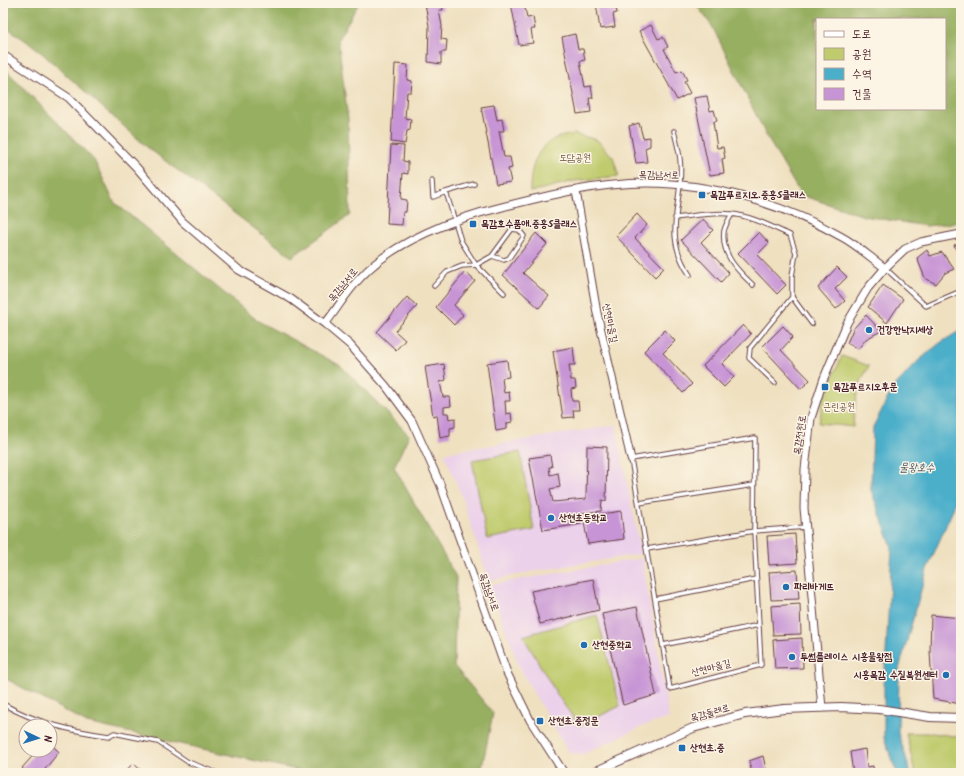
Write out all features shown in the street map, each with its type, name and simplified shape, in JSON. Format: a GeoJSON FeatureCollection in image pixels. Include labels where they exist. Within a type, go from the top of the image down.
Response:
{"type":"FeatureCollection","features":[{"type":"Feature","properties":{"kind":"street"},"geometry":{"type":"LineString","coordinates":[[3,54],[69,98],[137,168],[183,222],[239,270],[291,299],[325,324]]}},
{"type":"Feature","properties":{"kind":"street","name":"목감남서로"},"geometry":{"type":"LineString","coordinates":[[564,773],[530,720],[507,672],[441,486],[412,421],[386,386],[350,345],[325,324],[361,276],[387,255],[436,228],[478,213],[543,196],[647,183],[690,185],[749,198],[811,221],[843,237],[885,268]]}},
{"type":"Feature","properties":{"kind":"street","name":"산현마을길"},"geometry":{"type":"LineString","coordinates":[[576,191],[598,313],[631,459]]}},
{"type":"Feature","properties":{"kind":"street","name":"목감전원로"},"geometry":{"type":"LineString","coordinates":[[822,708],[806,527],[805,469],[810,418],[824,378],[847,323],[868,288],[885,268],[904,250],[921,242],[961,234]]}},
{"type":"Feature","properties":{"kind":"street","name":"목감둘레로"},"geometry":{"type":"LineString","coordinates":[[592,773],[693,728],[745,714],[784,709],[842,707],[879,709],[930,717],[961,718]]}},
{"type":"Feature","properties":{"kind":"lane"},"geometry":{"type":"LineString","coordinates":[[674,131],[680,159],[680,185],[675,218],[674,240],[681,263],[690,275]]}},
{"type":"Feature","properties":{"kind":"lane"},"geometry":{"type":"LineString","coordinates":[[432,182],[433,197],[474,184]]}},
{"type":"Feature","properties":{"kind":"lane"},"geometry":{"type":"LineString","coordinates":[[446,192],[461,241],[476,264],[504,293]]}},
{"type":"Feature","properties":{"kind":"lane"},"geometry":{"type":"LineString","coordinates":[[675,218],[704,214],[732,214],[767,225],[790,235],[796,253],[792,276],[792,297],[812,324]]}},
{"type":"Feature","properties":{"kind":"lane"},"geometry":{"type":"LineString","coordinates":[[732,214],[724,231],[727,254],[740,273],[753,285]]}},
{"type":"Feature","properties":{"kind":"lane"},"geometry":{"type":"LineString","coordinates":[[434,286],[447,272],[462,266],[476,264],[492,256],[512,229],[519,230],[524,236],[509,258],[504,260],[492,256]]}},
{"type":"Feature","properties":{"kind":"lane"},"geometry":{"type":"LineString","coordinates":[[885,268],[926,306],[961,291]]}},
{"type":"Feature","properties":{"kind":"lane"},"geometry":{"type":"LineString","coordinates":[[775,383],[749,358],[750,348],[792,297]]}},
{"type":"Feature","properties":{"kind":"lane","name":"산현마을길"},"geometry":{"type":"LineString","coordinates":[[755,438],[754,531],[761,665],[670,689],[631,459],[755,438]]}},
{"type":"Feature","properties":{"kind":"lane"},"geometry":{"type":"LineString","coordinates":[[639,504],[754,485]]}},
{"type":"Feature","properties":{"kind":"lane"},"geometry":{"type":"LineString","coordinates":[[647,549],[754,531],[806,527]]}},
{"type":"Feature","properties":{"kind":"lane"},"geometry":{"type":"LineString","coordinates":[[655,599],[756,579]]}},
{"type":"Feature","properties":{"kind":"lane"},"geometry":{"type":"LineString","coordinates":[[663,645],[759,625]]}},
{"type":"Feature","properties":{"kind":"lane"},"geometry":{"type":"LineString","coordinates":[[3,704],[29,718],[56,726],[109,736],[114,733],[136,736],[158,742],[188,762],[217,773]]}},
{"type":"Feature","properties":{"kind":"shaded area","name":"산현초등학교"},"geometry":{"type":"Polygon","coordinates":[[[616,425],[641,554],[535,571],[489,581],[461,494],[444,453],[616,425]]]}},
{"type":"Feature","properties":{"kind":"shaded area","name":"산현중학교"},"geometry":{"type":"Polygon","coordinates":[[[642,558],[669,718],[643,726],[582,755],[569,752],[519,666],[489,585],[642,558]]]}},
{"type":"Feature","properties":{"kind":"green space"},"geometry":{"type":"Polygon","coordinates":[[[3,3],[359,3],[338,39],[348,120],[350,215],[292,257],[147,147],[35,47],[3,25],[3,3]]]}},
{"type":"Feature","properties":{"kind":"green space"},"geometry":{"type":"Polygon","coordinates":[[[695,3],[961,3],[961,222],[926,226],[864,216],[801,195],[768,139],[712,26],[695,3]]]}},
{"type":"Feature","properties":{"kind":"green space"},"geometry":{"type":"Polygon","coordinates":[[[3,67],[94,160],[114,202],[258,321],[341,366],[409,435],[394,467],[456,577],[454,666],[493,713],[481,772],[310,773],[87,723],[3,677],[3,67]]]}},
{"type":"Feature","properties":{"kind":"green space","name":"도담공원"},"geometry":{"type":"Polygon","coordinates":[[[575,134],[597,140],[613,157],[619,176],[574,181],[530,192],[531,176],[535,160],[543,148],[556,138],[575,134]]]}},
{"type":"Feature","properties":{"kind":"green space","name":"근린공원"},"geometry":{"type":"Polygon","coordinates":[[[842,356],[869,366],[859,388],[853,427],[819,423],[823,399],[842,356]]]}},
{"type":"Feature","properties":{"kind":"green space"},"geometry":{"type":"Polygon","coordinates":[[[520,452],[534,530],[487,539],[472,460],[520,452]]]}},
{"type":"Feature","properties":{"kind":"green space"},"geometry":{"type":"Polygon","coordinates":[[[597,615],[620,706],[579,726],[558,696],[523,636],[597,615]]]}},
{"type":"Feature","properties":{"kind":"green space"},"geometry":{"type":"Polygon","coordinates":[[[906,733],[932,733],[961,737],[961,773],[915,773],[906,733]]]}},
{"type":"Feature","properties":{"kind":"water","name":"물왕호수"},"geometry":{"type":"Polygon","coordinates":[[[961,330],[961,486],[952,512],[927,569],[899,669],[898,733],[911,773],[897,773],[884,738],[884,687],[892,547],[871,490],[873,427],[893,388],[918,361],[940,343],[961,330]]]}},
{"type":"Feature","properties":{"kind":"building"},"geometry":{"type":"Polygon","coordinates":[[[425,3],[442,3],[443,10],[439,10],[442,26],[441,39],[447,40],[446,52],[441,52],[441,64],[428,62],[429,26],[425,3]]]}},
{"type":"Feature","properties":{"kind":"building"},"geometry":{"type":"Polygon","coordinates":[[[511,3],[524,3],[527,18],[533,17],[535,29],[531,29],[533,43],[519,45],[511,3]]]}},
{"type":"Feature","properties":{"kind":"building"},"geometry":{"type":"Polygon","coordinates":[[[596,3],[615,3],[617,13],[613,14],[615,27],[600,29],[596,3]]]}},
{"type":"Feature","properties":{"kind":"building"},"geometry":{"type":"Polygon","coordinates":[[[651,25],[658,39],[663,37],[668,47],[664,49],[676,72],[682,70],[687,80],[684,82],[690,93],[677,100],[639,31],[651,25]]]}},
{"type":"Feature","properties":{"kind":"building"},"geometry":{"type":"Polygon","coordinates":[[[575,34],[578,49],[583,49],[585,60],[580,61],[585,87],[591,86],[593,98],[589,98],[591,112],[577,114],[562,37],[575,34]]]}},
{"type":"Feature","properties":{"kind":"building"},"geometry":{"type":"Polygon","coordinates":[[[395,64],[408,65],[407,80],[412,81],[411,92],[407,92],[405,118],[411,119],[410,130],[407,131],[405,144],[391,142],[395,64]]]}},
{"type":"Feature","properties":{"kind":"building"},"geometry":{"type":"Polygon","coordinates":[[[707,96],[710,111],[714,110],[717,121],[713,122],[717,148],[723,147],[725,158],[722,159],[724,173],[710,175],[694,98],[707,96]]]}},
{"type":"Feature","properties":{"kind":"building"},"geometry":{"type":"Polygon","coordinates":[[[494,105],[497,120],[502,119],[504,131],[499,131],[504,157],[510,157],[512,168],[508,169],[511,182],[496,184],[481,107],[494,105]]]}},
{"type":"Feature","properties":{"kind":"building"},"geometry":{"type":"Polygon","coordinates":[[[639,123],[643,138],[650,137],[650,146],[645,148],[647,162],[636,163],[629,126],[639,123]]]}},
{"type":"Feature","properties":{"kind":"building"},"geometry":{"type":"Polygon","coordinates":[[[391,145],[404,146],[403,161],[408,162],[408,174],[403,173],[401,199],[407,200],[406,212],[403,212],[402,225],[387,224],[391,145]]]}},
{"type":"Feature","properties":{"kind":"building"},"geometry":{"type":"Polygon","coordinates":[[[637,214],[647,225],[635,238],[664,268],[655,277],[616,236],[637,214]]]}},
{"type":"Feature","properties":{"kind":"building"},"geometry":{"type":"Polygon","coordinates":[[[703,219],[713,230],[701,242],[729,273],[721,282],[681,240],[703,219]]]}},
{"type":"Feature","properties":{"kind":"building"},"geometry":{"type":"Polygon","coordinates":[[[759,232],[769,243],[757,255],[786,285],[777,294],[738,253],[759,232]]]}},
{"type":"Feature","properties":{"kind":"building"},"geometry":{"type":"Polygon","coordinates":[[[536,233],[547,244],[523,273],[549,296],[539,308],[503,275],[536,233]]]}},
{"type":"Feature","properties":{"kind":"building"},"geometry":{"type":"Polygon","coordinates":[[[961,244],[961,259],[954,245],[961,244]]]}},
{"type":"Feature","properties":{"kind":"building"},"geometry":{"type":"Polygon","coordinates":[[[927,250],[930,256],[942,252],[954,269],[945,273],[936,284],[925,278],[917,258],[927,250]]]}},
{"type":"Feature","properties":{"kind":"building"},"geometry":{"type":"Polygon","coordinates":[[[837,267],[847,277],[835,289],[845,301],[836,309],[818,288],[837,267]]]}},
{"type":"Feature","properties":{"kind":"building"},"geometry":{"type":"Polygon","coordinates":[[[465,272],[475,281],[454,305],[463,315],[454,325],[436,307],[465,272]]]}},
{"type":"Feature","properties":{"kind":"building"},"geometry":{"type":"Polygon","coordinates":[[[883,285],[903,299],[887,323],[868,307],[883,285]]]}},
{"type":"Feature","properties":{"kind":"building"},"geometry":{"type":"Polygon","coordinates":[[[407,297],[417,306],[395,331],[405,340],[396,350],[377,332],[407,297]]]}},
{"type":"Feature","properties":{"kind":"building"},"geometry":{"type":"Polygon","coordinates":[[[866,315],[881,331],[866,339],[858,349],[847,343],[853,329],[866,315]]]}},
{"type":"Feature","properties":{"kind":"building"},"geometry":{"type":"Polygon","coordinates":[[[743,325],[751,334],[722,364],[734,377],[724,387],[703,366],[743,325]]]}},
{"type":"Feature","properties":{"kind":"building"},"geometry":{"type":"Polygon","coordinates":[[[783,326],[793,337],[781,350],[810,380],[801,389],[762,347],[783,326]]]}},
{"type":"Feature","properties":{"kind":"building"},"geometry":{"type":"Polygon","coordinates":[[[665,330],[675,341],[663,353],[692,384],[683,393],[644,351],[665,330]]]}},
{"type":"Feature","properties":{"kind":"building"},"geometry":{"type":"Polygon","coordinates":[[[573,347],[575,365],[569,365],[571,380],[575,380],[576,388],[571,389],[572,401],[578,401],[579,410],[573,410],[574,417],[563,418],[553,351],[573,347]]]}},
{"type":"Feature","properties":{"kind":"building"},"geometry":{"type":"Polygon","coordinates":[[[507,360],[509,377],[502,378],[504,393],[509,392],[510,401],[505,401],[506,414],[511,413],[512,422],[507,423],[507,429],[496,431],[487,363],[507,360]]]}},
{"type":"Feature","properties":{"kind":"building"},"geometry":{"type":"Polygon","coordinates":[[[444,364],[446,380],[440,382],[443,397],[450,397],[451,406],[444,407],[444,413],[448,413],[449,419],[455,418],[455,427],[450,428],[450,436],[440,438],[437,415],[433,416],[425,367],[444,364]]]}},
{"type":"Feature","properties":{"kind":"building"},"geometry":{"type":"Polygon","coordinates":[[[587,446],[607,447],[606,501],[602,500],[601,511],[580,513],[581,524],[543,530],[529,458],[550,455],[552,467],[549,467],[550,475],[558,473],[560,487],[550,489],[553,502],[586,499],[587,446]]]}},
{"type":"Feature","properties":{"kind":"building"},"geometry":{"type":"Polygon","coordinates":[[[621,511],[624,539],[588,544],[583,517],[621,511]]]}},
{"type":"Feature","properties":{"kind":"building"},"geometry":{"type":"Polygon","coordinates":[[[795,534],[797,563],[769,565],[767,536],[795,534]]]}},
{"type":"Feature","properties":{"kind":"building"},"geometry":{"type":"Polygon","coordinates":[[[797,570],[799,599],[771,600],[769,572],[797,570]]]}},
{"type":"Feature","properties":{"kind":"building"},"geometry":{"type":"Polygon","coordinates":[[[593,579],[599,610],[540,624],[531,591],[593,579]]]}},
{"type":"Feature","properties":{"kind":"building"},"geometry":{"type":"Polygon","coordinates":[[[800,604],[801,634],[773,635],[771,606],[800,604]]]}},
{"type":"Feature","properties":{"kind":"building"},"geometry":{"type":"Polygon","coordinates":[[[637,607],[656,695],[623,705],[602,614],[637,607]]]}},
{"type":"Feature","properties":{"kind":"building","name":"시흥목감 수질복원센터"},"geometry":{"type":"Polygon","coordinates":[[[931,615],[961,618],[961,704],[933,699],[930,652],[931,615]]]}},
{"type":"Feature","properties":{"kind":"building"},"geometry":{"type":"Polygon","coordinates":[[[802,638],[803,668],[775,669],[773,640],[802,638]]]}},
{"type":"Feature","properties":{"kind":"building"},"geometry":{"type":"Polygon","coordinates":[[[865,749],[867,767],[873,766],[874,773],[853,773],[850,752],[865,749]]]}},
{"type":"Feature","properties":{"kind":"building"},"geometry":{"type":"Polygon","coordinates":[[[763,756],[767,773],[752,773],[749,761],[763,756]]]}},
{"type":"Feature","properties":{"kind":"building"},"geometry":{"type":"Polygon","coordinates":[[[31,758],[54,758],[45,769],[49,773],[28,773],[22,768],[31,758]]]}},
{"type":"Feature","properties":{"kind":"building"},"geometry":{"type":"Polygon","coordinates":[[[133,763],[144,773],[124,773],[133,763]]]}},
{"type":"Feature","properties":{"kind":"place","name":"목감푸르지오.중흥S클래스"},"geometry":{"type":"Point","coordinates":[702,195]}},
{"type":"Feature","properties":{"kind":"place","name":"목감호수품애.중흥S클래스"},"geometry":{"type":"Point","coordinates":[473,224]}},
{"type":"Feature","properties":{"kind":"place","name":"건강한낙지세상"},"geometry":{"type":"Point","coordinates":[869,330]}},
{"type":"Feature","properties":{"kind":"place","name":"목감푸르지오후문"},"geometry":{"type":"Point","coordinates":[825,387]}},
{"type":"Feature","properties":{"kind":"place","name":"산현초등학교"},"geometry":{"type":"Point","coordinates":[551,518]}},
{"type":"Feature","properties":{"kind":"place","name":"파리바게뜨"},"geometry":{"type":"Point","coordinates":[786,587]}},
{"type":"Feature","properties":{"kind":"place","name":"산현중학교"},"geometry":{"type":"Point","coordinates":[584,645]}},
{"type":"Feature","properties":{"kind":"place","name":"투썸플레이스 시흥물왕점"},"geometry":{"type":"Point","coordinates":[792,657]}},
{"type":"Feature","properties":{"kind":"place","name":"시흥목감 수질복원센터"},"geometry":{"type":"Point","coordinates":[946,675]}},
{"type":"Feature","properties":{"kind":"place","name":"산현초.중정문"},"geometry":{"type":"Point","coordinates":[540,721]}},
{"type":"Feature","properties":{"kind":"place","name":"산현초.중"},"geometry":{"type":"Point","coordinates":[682,748]}}]}
